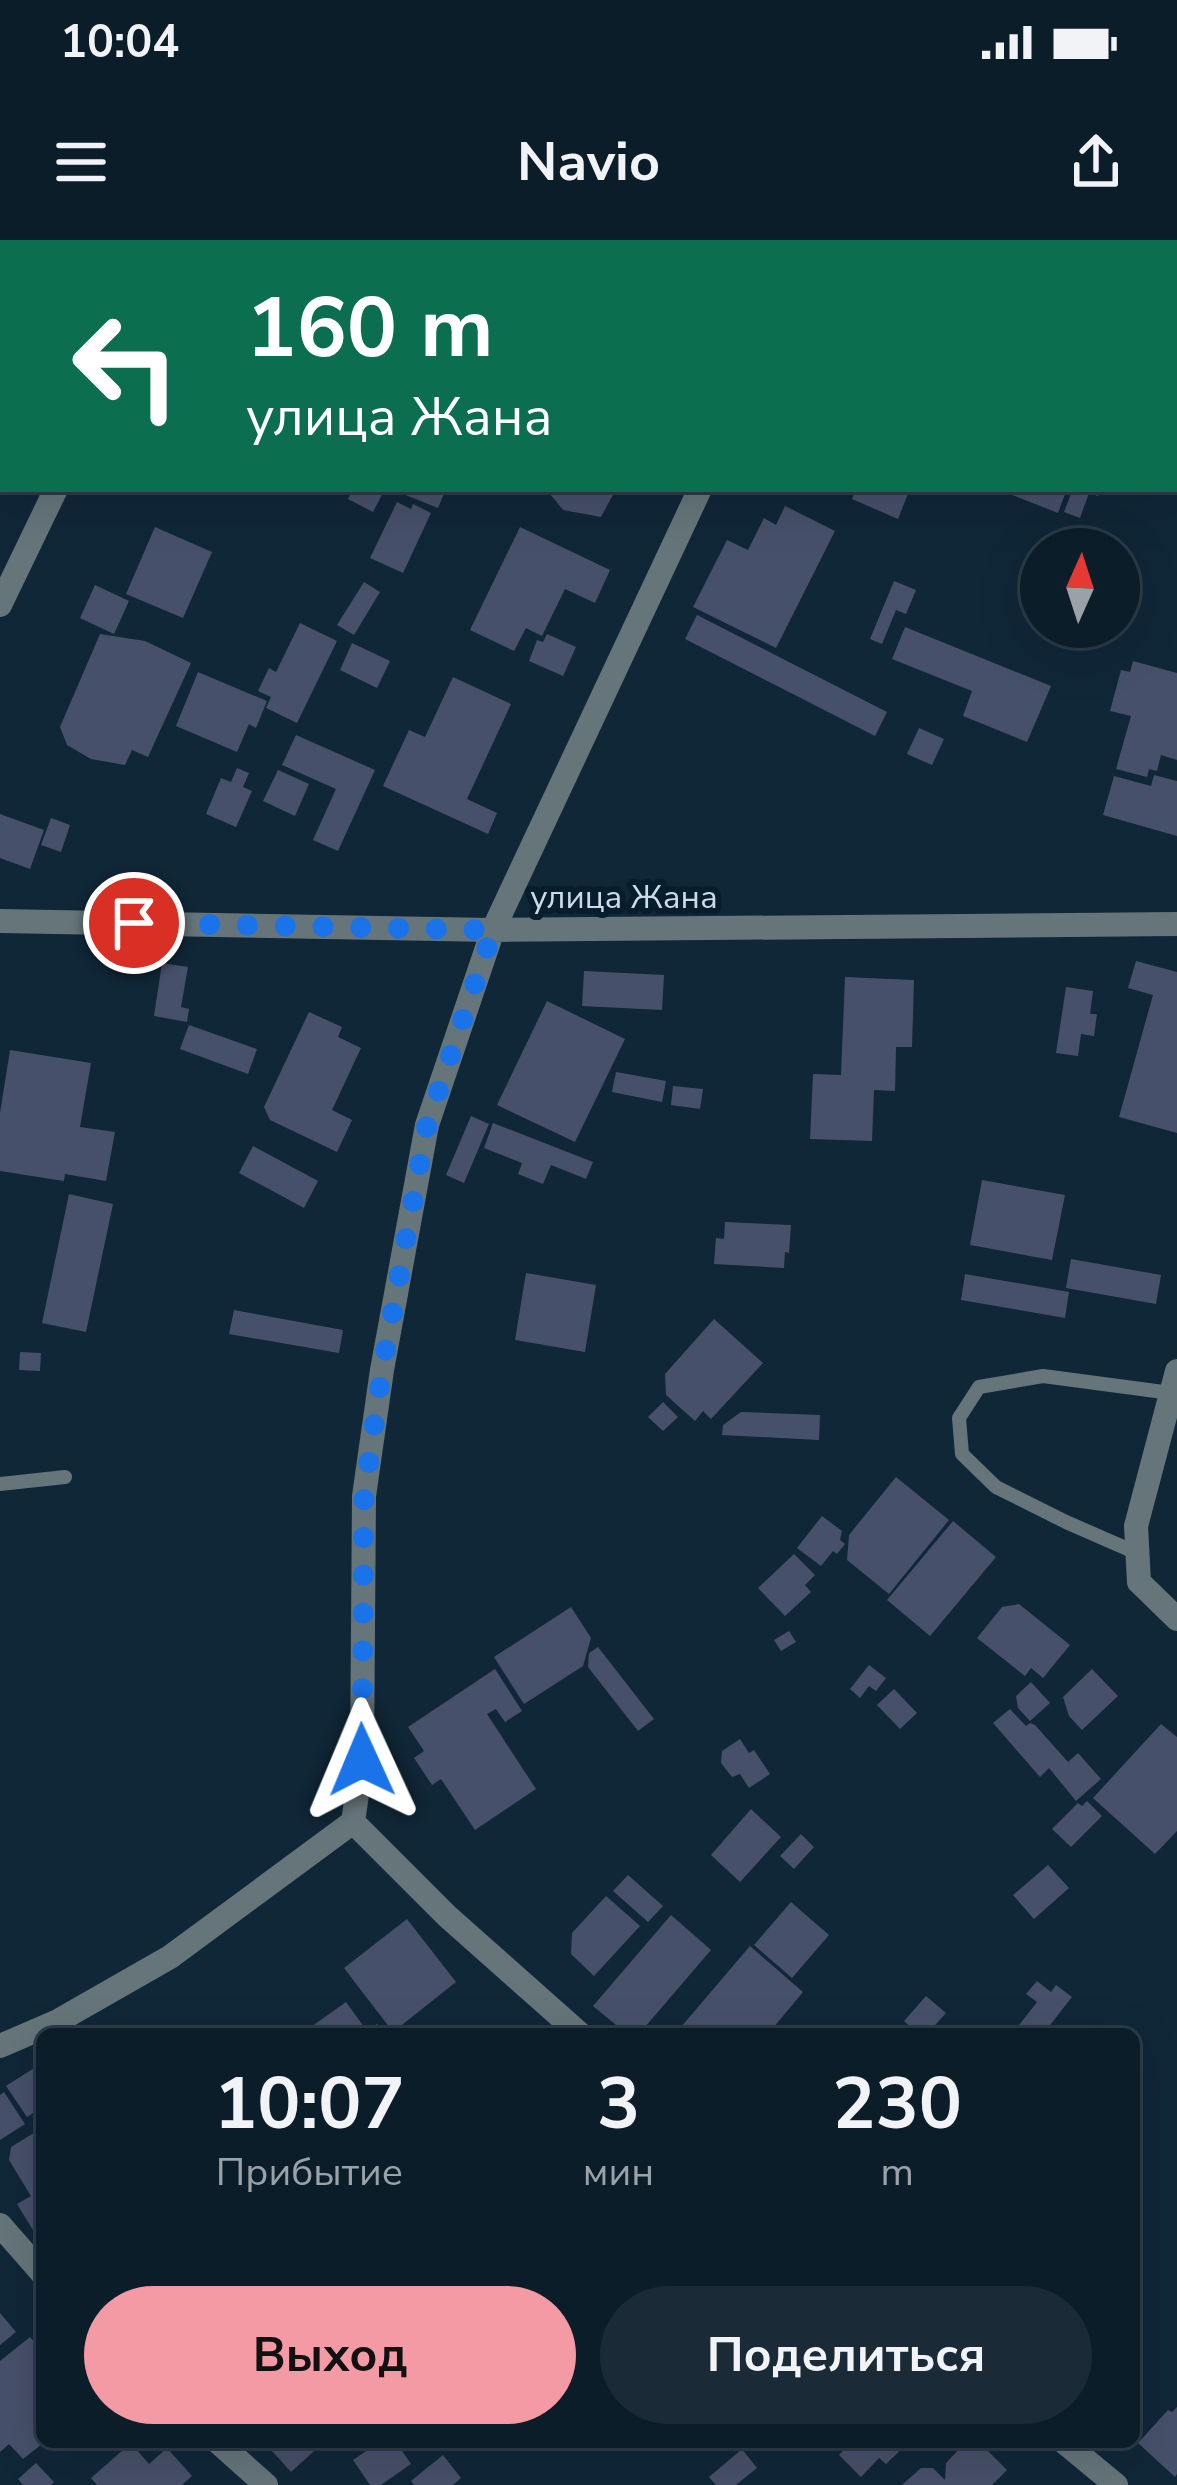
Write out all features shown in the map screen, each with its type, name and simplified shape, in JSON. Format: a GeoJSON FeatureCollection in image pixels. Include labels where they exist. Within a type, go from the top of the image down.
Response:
{"type":"FeatureCollection","features":[{"type":"Feature","properties":{"kind":"street"},"geometry":{"type":"LineString","coordinates":[[0,605],[55,492]]}},
{"type":"Feature","properties":{"kind":"street"},"geometry":{"type":"LineString","coordinates":[[42,2028],[170,1958],[353,1822],[362,1760],[364,1496],[427,1125],[493,930],[699,492]]}},
{"type":"Feature","properties":{"kind":"street","name":"улица Жана"},"geometry":{"type":"LineString","coordinates":[[0,921],[493,930],[1177,924]]}},
{"type":"Feature","properties":{"kind":"street"},"geometry":{"type":"LineString","coordinates":[[1174,1382],[1136,1526],[1139,1582],[1177,1619]]}},
{"type":"Feature","properties":{"kind":"street"},"geometry":{"type":"LineString","coordinates":[[353,1822],[447,1916],[573,2028]]}},
{"type":"Feature","properties":{"kind":"street"},"geometry":{"type":"LineString","coordinates":[[0,2047],[36,2031]]}},
{"type":"Feature","properties":{"kind":"street"},"geometry":{"type":"LineString","coordinates":[[0,2225],[36,2266]]}},
{"type":"Feature","properties":{"kind":"street"},"geometry":{"type":"LineString","coordinates":[[225,2448],[266,2485]]}},
{"type":"Feature","properties":{"kind":"street"},"geometry":{"type":"LineString","coordinates":[[1071,2448],[1115,2485]]}},
{"type":"Feature","properties":{"kind":"lane"},"geometry":{"type":"LineString","coordinates":[[1137,1552],[996,1487],[962,1454],[959,1418],[979,1388],[1043,1376],[1174,1382]]}},
{"type":"Feature","properties":{"kind":"lane"},"geometry":{"type":"LineString","coordinates":[[0,1484],[65,1477]]}},
{"type":"Feature","properties":{"kind":"building"},"geometry":{"type":"Polygon","coordinates":[[[352,492],[383,492],[373,512],[348,499],[352,492]]]}},
{"type":"Feature","properties":{"kind":"building"},"geometry":{"type":"Polygon","coordinates":[[[404,492],[445,492],[438,508],[404,492]]]}},
{"type":"Feature","properties":{"kind":"building"},"geometry":{"type":"Polygon","coordinates":[[[548,492],[614,492],[601,517],[563,510],[548,492]]]}},
{"type":"Feature","properties":{"kind":"building"},"geometry":{"type":"Polygon","coordinates":[[[855,492],[908,494],[898,519],[852,499],[855,492]]]}},
{"type":"Feature","properties":{"kind":"building"},"geometry":{"type":"Polygon","coordinates":[[[1005,492],[1066,492],[1058,513],[1005,492]]]}},
{"type":"Feature","properties":{"kind":"building"},"geometry":{"type":"Polygon","coordinates":[[[1072,492],[1100,492],[1098,496],[1089,493],[1080,518],[1064,512],[1072,492]]]}},
{"type":"Feature","properties":{"kind":"building"},"geometry":{"type":"Polygon","coordinates":[[[397,502],[431,513],[403,573],[370,558],[397,502]]]}},
{"type":"Feature","properties":{"kind":"building"},"geometry":{"type":"Polygon","coordinates":[[[785,506],[835,531],[776,648],[693,607],[727,540],[748,550],[764,518],[776,525],[785,506]]]}},
{"type":"Feature","properties":{"kind":"building"},"geometry":{"type":"Polygon","coordinates":[[[155,527],[212,552],[183,618],[126,594],[155,527]]]}},
{"type":"Feature","properties":{"kind":"building"},"geometry":{"type":"Polygon","coordinates":[[[520,527],[610,570],[595,603],[565,589],[542,636],[526,628],[514,651],[470,630],[520,527]]]}},
{"type":"Feature","properties":{"kind":"building"},"geometry":{"type":"Polygon","coordinates":[[[894,581],[916,590],[906,614],[896,610],[882,644],[870,639],[894,581]]]}},
{"type":"Feature","properties":{"kind":"building"},"geometry":{"type":"Polygon","coordinates":[[[364,582],[380,592],[354,635],[337,625],[364,582]]]}},
{"type":"Feature","properties":{"kind":"building"},"geometry":{"type":"Polygon","coordinates":[[[95,585],[129,601],[114,634],[80,618],[95,585]]]}},
{"type":"Feature","properties":{"kind":"building"},"geometry":{"type":"Polygon","coordinates":[[[697,615],[887,712],[875,736],[685,639],[697,615]]]}},
{"type":"Feature","properties":{"kind":"building"},"geometry":{"type":"Polygon","coordinates":[[[300,623],[337,641],[297,723],[266,708],[271,697],[258,691],[269,668],[276,672],[300,623]]]}},
{"type":"Feature","properties":{"kind":"building"},"geometry":{"type":"Polygon","coordinates":[[[905,627],[1051,686],[1027,742],[963,716],[972,691],[892,659],[905,627]]]}},
{"type":"Feature","properties":{"kind":"building"},"geometry":{"type":"Polygon","coordinates":[[[100,634],[145,641],[191,663],[148,757],[132,750],[125,765],[91,759],[67,745],[60,727],[100,634]]]}},
{"type":"Feature","properties":{"kind":"building"},"geometry":{"type":"Polygon","coordinates":[[[547,634],[576,647],[563,676],[529,661],[537,640],[543,642],[547,634]]]}},
{"type":"Feature","properties":{"kind":"building"},"geometry":{"type":"Polygon","coordinates":[[[352,643],[390,661],[377,688],[340,670],[352,643]]]}},
{"type":"Feature","properties":{"kind":"building"},"geometry":{"type":"Polygon","coordinates":[[[1133,661],[1177,673],[1177,760],[1161,755],[1157,771],[1149,769],[1147,777],[1116,769],[1131,716],[1110,711],[1121,670],[1130,672],[1133,661]]]}},
{"type":"Feature","properties":{"kind":"building"},"geometry":{"type":"Polygon","coordinates":[[[198,672],[267,701],[256,728],[249,724],[237,752],[176,726],[198,672]]]}},
{"type":"Feature","properties":{"kind":"building"},"geometry":{"type":"Polygon","coordinates":[[[453,677],[511,704],[467,799],[497,813],[488,834],[383,786],[409,730],[425,737],[453,677]]]}},
{"type":"Feature","properties":{"kind":"building"},"geometry":{"type":"Polygon","coordinates":[[[919,728],[944,739],[932,765],[907,754],[919,728]]]}},
{"type":"Feature","properties":{"kind":"building"},"geometry":{"type":"Polygon","coordinates":[[[296,735],[375,770],[338,851],[313,840],[336,789],[282,765],[296,735]]]}},
{"type":"Feature","properties":{"kind":"building"},"geometry":{"type":"Polygon","coordinates":[[[237,768],[249,773],[243,787],[252,791],[236,827],[206,814],[221,778],[231,782],[237,768]]]}},
{"type":"Feature","properties":{"kind":"building"},"geometry":{"type":"Polygon","coordinates":[[[278,770],[309,784],[295,816],[263,801],[278,770]]]}},
{"type":"Feature","properties":{"kind":"building"},"geometry":{"type":"Polygon","coordinates":[[[1154,775],[1177,781],[1177,836],[1103,815],[1114,776],[1151,786],[1154,775]]]}},
{"type":"Feature","properties":{"kind":"building"},"geometry":{"type":"Polygon","coordinates":[[[0,814],[44,830],[30,869],[0,858],[0,814]]]}},
{"type":"Feature","properties":{"kind":"building"},"geometry":{"type":"Polygon","coordinates":[[[51,818],[70,825],[61,852],[41,845],[51,818]]]}},
{"type":"Feature","properties":{"kind":"building"},"geometry":{"type":"Polygon","coordinates":[[[1136,961],[1177,972],[1177,1133],[1119,1117],[1153,995],[1128,988],[1136,961]]]}},
{"type":"Feature","properties":{"kind":"building"},"geometry":{"type":"Polygon","coordinates":[[[162,963],[188,967],[181,1007],[189,1009],[187,1022],[154,1016],[162,963]]]}},
{"type":"Feature","properties":{"kind":"building"},"geometry":{"type":"Polygon","coordinates":[[[584,971],[664,975],[662,1010],[582,1006],[584,971]]]}},
{"type":"Feature","properties":{"kind":"building"},"geometry":{"type":"Polygon","coordinates":[[[845,977],[914,980],[912,1047],[896,1047],[895,1091],[874,1090],[872,1141],[810,1139],[813,1074],[841,1075],[845,977]]]}},
{"type":"Feature","properties":{"kind":"building"},"geometry":{"type":"Polygon","coordinates":[[[1066,987],[1093,991],[1090,1014],[1097,1014],[1094,1036],[1081,1034],[1078,1056],[1056,1053],[1066,987]]]}},
{"type":"Feature","properties":{"kind":"building"},"geometry":{"type":"Polygon","coordinates":[[[547,1001],[625,1039],[575,1142],[497,1105],[547,1001]]]}},
{"type":"Feature","properties":{"kind":"building"},"geometry":{"type":"Polygon","coordinates":[[[309,1012],[342,1027],[338,1037],[361,1048],[332,1110],[352,1120],[337,1152],[270,1120],[264,1107],[309,1012]]]}},
{"type":"Feature","properties":{"kind":"building"},"geometry":{"type":"Polygon","coordinates":[[[189,1025],[257,1049],[248,1074],[180,1049],[189,1025]]]}},
{"type":"Feature","properties":{"kind":"building"},"geometry":{"type":"Polygon","coordinates":[[[10,1050],[91,1063],[80,1127],[115,1132],[106,1181],[65,1174],[64,1181],[0,1171],[0,1113],[10,1050]]]}},
{"type":"Feature","properties":{"kind":"building"},"geometry":{"type":"Polygon","coordinates":[[[616,1072],[666,1081],[662,1102],[612,1092],[616,1072]]]}},
{"type":"Feature","properties":{"kind":"building"},"geometry":{"type":"Polygon","coordinates":[[[673,1086],[703,1089],[700,1109],[671,1105],[673,1086]]]}},
{"type":"Feature","properties":{"kind":"building"},"geometry":{"type":"Polygon","coordinates":[[[471,1116],[489,1124],[464,1183],[446,1175],[471,1116]]]}},
{"type":"Feature","properties":{"kind":"building"},"geometry":{"type":"Polygon","coordinates":[[[493,1123],[593,1162],[586,1179],[551,1165],[543,1184],[518,1174],[522,1163],[484,1148],[493,1123]]]}},
{"type":"Feature","properties":{"kind":"building"},"geometry":{"type":"Polygon","coordinates":[[[253,1146],[318,1181],[304,1208],[239,1173],[253,1146]]]}},
{"type":"Feature","properties":{"kind":"building"},"geometry":{"type":"Polygon","coordinates":[[[982,1180],[1065,1195],[1052,1260],[970,1245],[982,1180]]]}},
{"type":"Feature","properties":{"kind":"building"},"geometry":{"type":"Polygon","coordinates":[[[69,1194],[113,1204],[86,1332],[42,1323],[69,1194]]]}},
{"type":"Feature","properties":{"kind":"building"},"geometry":{"type":"Polygon","coordinates":[[[725,1222],[791,1225],[784,1268],[714,1264],[716,1238],[724,1239],[725,1222]]]}},
{"type":"Feature","properties":{"kind":"building"},"geometry":{"type":"Polygon","coordinates":[[[1071,1259],[1161,1275],[1156,1304],[1066,1288],[1071,1259]]]}},
{"type":"Feature","properties":{"kind":"building"},"geometry":{"type":"Polygon","coordinates":[[[526,1273],[596,1285],[585,1352],[515,1340],[526,1273]]]}},
{"type":"Feature","properties":{"kind":"building"},"geometry":{"type":"Polygon","coordinates":[[[965,1274],[1069,1292],[1065,1318],[961,1300],[965,1274]]]}},
{"type":"Feature","properties":{"kind":"building"},"geometry":{"type":"Polygon","coordinates":[[[234,1310],[343,1330],[339,1353],[229,1334],[234,1310]]]}},
{"type":"Feature","properties":{"kind":"building"},"geometry":{"type":"Polygon","coordinates":[[[714,1319],[763,1363],[711,1419],[703,1411],[695,1421],[666,1395],[665,1374],[714,1319]]]}},
{"type":"Feature","properties":{"kind":"building"},"geometry":{"type":"Polygon","coordinates":[[[20,1352],[41,1353],[40,1371],[19,1370],[20,1352]]]}},
{"type":"Feature","properties":{"kind":"building"},"geometry":{"type":"Polygon","coordinates":[[[663,1402],[678,1417],[663,1431],[648,1417],[663,1402]]]}},
{"type":"Feature","properties":{"kind":"building"},"geometry":{"type":"Polygon","coordinates":[[[741,1412],[820,1415],[819,1440],[722,1435],[723,1425],[741,1412]]]}},
{"type":"Feature","properties":{"kind":"building"},"geometry":{"type":"Polygon","coordinates":[[[896,1477],[949,1520],[889,1594],[847,1560],[849,1535],[896,1477]]]}},
{"type":"Feature","properties":{"kind":"building"},"geometry":{"type":"Polygon","coordinates":[[[822,1516],[842,1531],[840,1540],[845,1544],[821,1566],[797,1548],[822,1516]]]}},
{"type":"Feature","properties":{"kind":"building"},"geometry":{"type":"Polygon","coordinates":[[[953,1521],[996,1557],[930,1636],[887,1600],[953,1521]]]}},
{"type":"Feature","properties":{"kind":"building"},"geometry":{"type":"Polygon","coordinates":[[[794,1554],[815,1575],[805,1585],[811,1592],[785,1616],[758,1588],[794,1554]]]}},
{"type":"Feature","properties":{"kind":"building"},"geometry":{"type":"Polygon","coordinates":[[[1019,1604],[1070,1645],[1043,1678],[1031,1668],[1025,1676],[977,1638],[1002,1607],[1019,1604]]]}},
{"type":"Feature","properties":{"kind":"building"},"geometry":{"type":"Polygon","coordinates":[[[571,1607],[591,1638],[583,1666],[524,1704],[494,1657],[571,1607]]]}},
{"type":"Feature","properties":{"kind":"building"},"geometry":{"type":"Polygon","coordinates":[[[789,1631],[796,1642],[781,1651],[774,1640],[789,1631]]]}},
{"type":"Feature","properties":{"kind":"building"},"geometry":{"type":"Polygon","coordinates":[[[598,1647],[654,1719],[638,1731],[588,1667],[589,1653],[598,1647]]]}},
{"type":"Feature","properties":{"kind":"building"},"geometry":{"type":"Polygon","coordinates":[[[869,1665],[886,1678],[876,1691],[869,1686],[860,1698],[850,1689],[869,1665]]]}},
{"type":"Feature","properties":{"kind":"building"},"geometry":{"type":"Polygon","coordinates":[[[495,1669],[522,1711],[505,1722],[496,1709],[487,1714],[536,1789],[475,1830],[441,1779],[432,1785],[414,1758],[424,1751],[408,1727],[495,1669]]]}},
{"type":"Feature","properties":{"kind":"building"},"geometry":{"type":"Polygon","coordinates":[[[1092,1669],[1118,1696],[1082,1730],[1069,1716],[1063,1697],[1092,1669]]]}},
{"type":"Feature","properties":{"kind":"building"},"geometry":{"type":"Polygon","coordinates":[[[1031,1682],[1050,1703],[1030,1721],[1018,1708],[1016,1696],[1031,1682]]]}},
{"type":"Feature","properties":{"kind":"building"},"geometry":{"type":"Polygon","coordinates":[[[894,1689],[917,1713],[900,1729],[877,1705],[894,1689]]]}},
{"type":"Feature","properties":{"kind":"building"},"geometry":{"type":"Polygon","coordinates":[[[1010,1709],[1026,1726],[1035,1725],[1068,1762],[1078,1753],[1101,1779],[1076,1801],[1049,1768],[1040,1777],[993,1723],[1010,1709]]]}},
{"type":"Feature","properties":{"kind":"building"},"geometry":{"type":"Polygon","coordinates":[[[1161,1724],[1177,1737],[1177,1831],[1155,1854],[1093,1798],[1161,1724]]]}},
{"type":"Feature","properties":{"kind":"building"},"geometry":{"type":"Polygon","coordinates":[[[740,1739],[770,1774],[749,1788],[740,1774],[732,1777],[721,1763],[722,1751],[740,1739]]]}},
{"type":"Feature","properties":{"kind":"building"},"geometry":{"type":"Polygon","coordinates":[[[1087,1801],[1102,1816],[1071,1847],[1052,1829],[1078,1803],[1082,1806],[1087,1801]]]}},
{"type":"Feature","properties":{"kind":"building"},"geometry":{"type":"Polygon","coordinates":[[[751,1809],[781,1837],[740,1882],[711,1855],[751,1809]]]}},
{"type":"Feature","properties":{"kind":"building"},"geometry":{"type":"Polygon","coordinates":[[[801,1834],[814,1847],[794,1869],[780,1856],[801,1834]]]}},
{"type":"Feature","properties":{"kind":"building"},"geometry":{"type":"Polygon","coordinates":[[[1048,1865],[1069,1888],[1034,1919],[1013,1895],[1048,1865]]]}},
{"type":"Feature","properties":{"kind":"building"},"geometry":{"type":"Polygon","coordinates":[[[628,1875],[663,1906],[648,1922],[613,1891],[628,1875]]]}},
{"type":"Feature","properties":{"kind":"building"},"geometry":{"type":"Polygon","coordinates":[[[606,1896],[640,1926],[594,1976],[571,1954],[572,1933],[606,1896]]]}},
{"type":"Feature","properties":{"kind":"building"},"geometry":{"type":"Polygon","coordinates":[[[791,1902],[829,1935],[792,1978],[754,1945],[791,1902]]]}},
{"type":"Feature","properties":{"kind":"building"},"geometry":{"type":"Polygon","coordinates":[[[671,1915],[711,1950],[644,2028],[620,2028],[593,2006],[671,1915]]]}},
{"type":"Feature","properties":{"kind":"building"},"geometry":{"type":"Polygon","coordinates":[[[407,1919],[456,1982],[398,2028],[390,2028],[344,1968],[407,1919]]]}},
{"type":"Feature","properties":{"kind":"building"},"geometry":{"type":"Polygon","coordinates":[[[750,1946],[803,1992],[773,2028],[680,2028],[750,1946]]]}},
{"type":"Feature","properties":{"kind":"building"},"geometry":{"type":"Polygon","coordinates":[[[1037,1981],[1051,1992],[1056,1985],[1072,1997],[1048,2028],[1017,2028],[1037,2002],[1026,1994],[1037,1981]]]}},
{"type":"Feature","properties":{"kind":"building"},"geometry":{"type":"Polygon","coordinates":[[[926,1996],[946,2013],[932,2028],[912,2028],[904,2021],[926,1996]]]}},
{"type":"Feature","properties":{"kind":"building"},"geometry":{"type":"Polygon","coordinates":[[[346,2002],[365,2028],[309,2028],[346,2002]]]}},
{"type":"Feature","properties":{"kind":"building"},"geometry":{"type":"Polygon","coordinates":[[[36,2067],[36,2111],[27,2117],[6,2086],[36,2067]]]}},
{"type":"Feature","properties":{"kind":"building"},"geometry":{"type":"Polygon","coordinates":[[[4,2092],[25,2124],[0,2140],[0,2095],[4,2092]]]}},
{"type":"Feature","properties":{"kind":"building"},"geometry":{"type":"Polygon","coordinates":[[[36,2132],[36,2235],[17,2204],[31,2196],[9,2160],[11,2147],[36,2132]]]}},
{"type":"Feature","properties":{"kind":"building"},"geometry":{"type":"Polygon","coordinates":[[[0,2313],[16,2332],[0,2345],[0,2313]]]}},
{"type":"Feature","properties":{"kind":"building"},"geometry":{"type":"Polygon","coordinates":[[[30,2337],[36,2344],[37,2448],[23,2459],[9,2444],[0,2452],[0,2361],[30,2337]]]}},
{"type":"Feature","properties":{"kind":"building"},"geometry":{"type":"Polygon","coordinates":[[[1177,2407],[1175,2477],[1140,2445],[1168,2410],[1177,2407]]]}},
{"type":"Feature","properties":{"kind":"building"},"geometry":{"type":"Polygon","coordinates":[[[125,2448],[135,2448],[149,2464],[167,2448],[192,2476],[182,2485],[97,2485],[91,2478],[125,2448]]]}},
{"type":"Feature","properties":{"kind":"building"},"geometry":{"type":"Polygon","coordinates":[[[269,2448],[317,2448],[291,2472],[269,2448]]]}},
{"type":"Feature","properties":{"kind":"building"},"geometry":{"type":"Polygon","coordinates":[[[371,2448],[400,2448],[411,2464],[381,2485],[370,2485],[353,2460],[371,2448]]]}},
{"type":"Feature","properties":{"kind":"building"},"geometry":{"type":"Polygon","coordinates":[[[845,2448],[903,2448],[886,2464],[879,2458],[861,2477],[839,2455],[845,2448]]]}},
{"type":"Feature","properties":{"kind":"building"},"geometry":{"type":"Polygon","coordinates":[[[960,2448],[985,2448],[1007,2470],[992,2485],[902,2485],[921,2468],[933,2468],[945,2480],[946,2463],[960,2448]]]}},
{"type":"Feature","properties":{"kind":"building"},"geometry":{"type":"Polygon","coordinates":[[[742,2449],[757,2468],[736,2485],[716,2485],[709,2477],[742,2449]]]}},
{"type":"Feature","properties":{"kind":"building"},"geometry":{"type":"Polygon","coordinates":[[[443,2455],[461,2478],[453,2485],[414,2485],[411,2481],[443,2455]]]}},
{"type":"Feature","properties":{"kind":"building"},"geometry":{"type":"Polygon","coordinates":[[[36,2463],[54,2482],[51,2485],[23,2485],[18,2479],[36,2463]]]}},
{"type":"Feature","properties":{"kind":"route"},"geometry":{"type":"LineString","coordinates":[[134,923],[493,930],[427,1125],[382,1370],[364,1496],[362,1760]]}}]}
